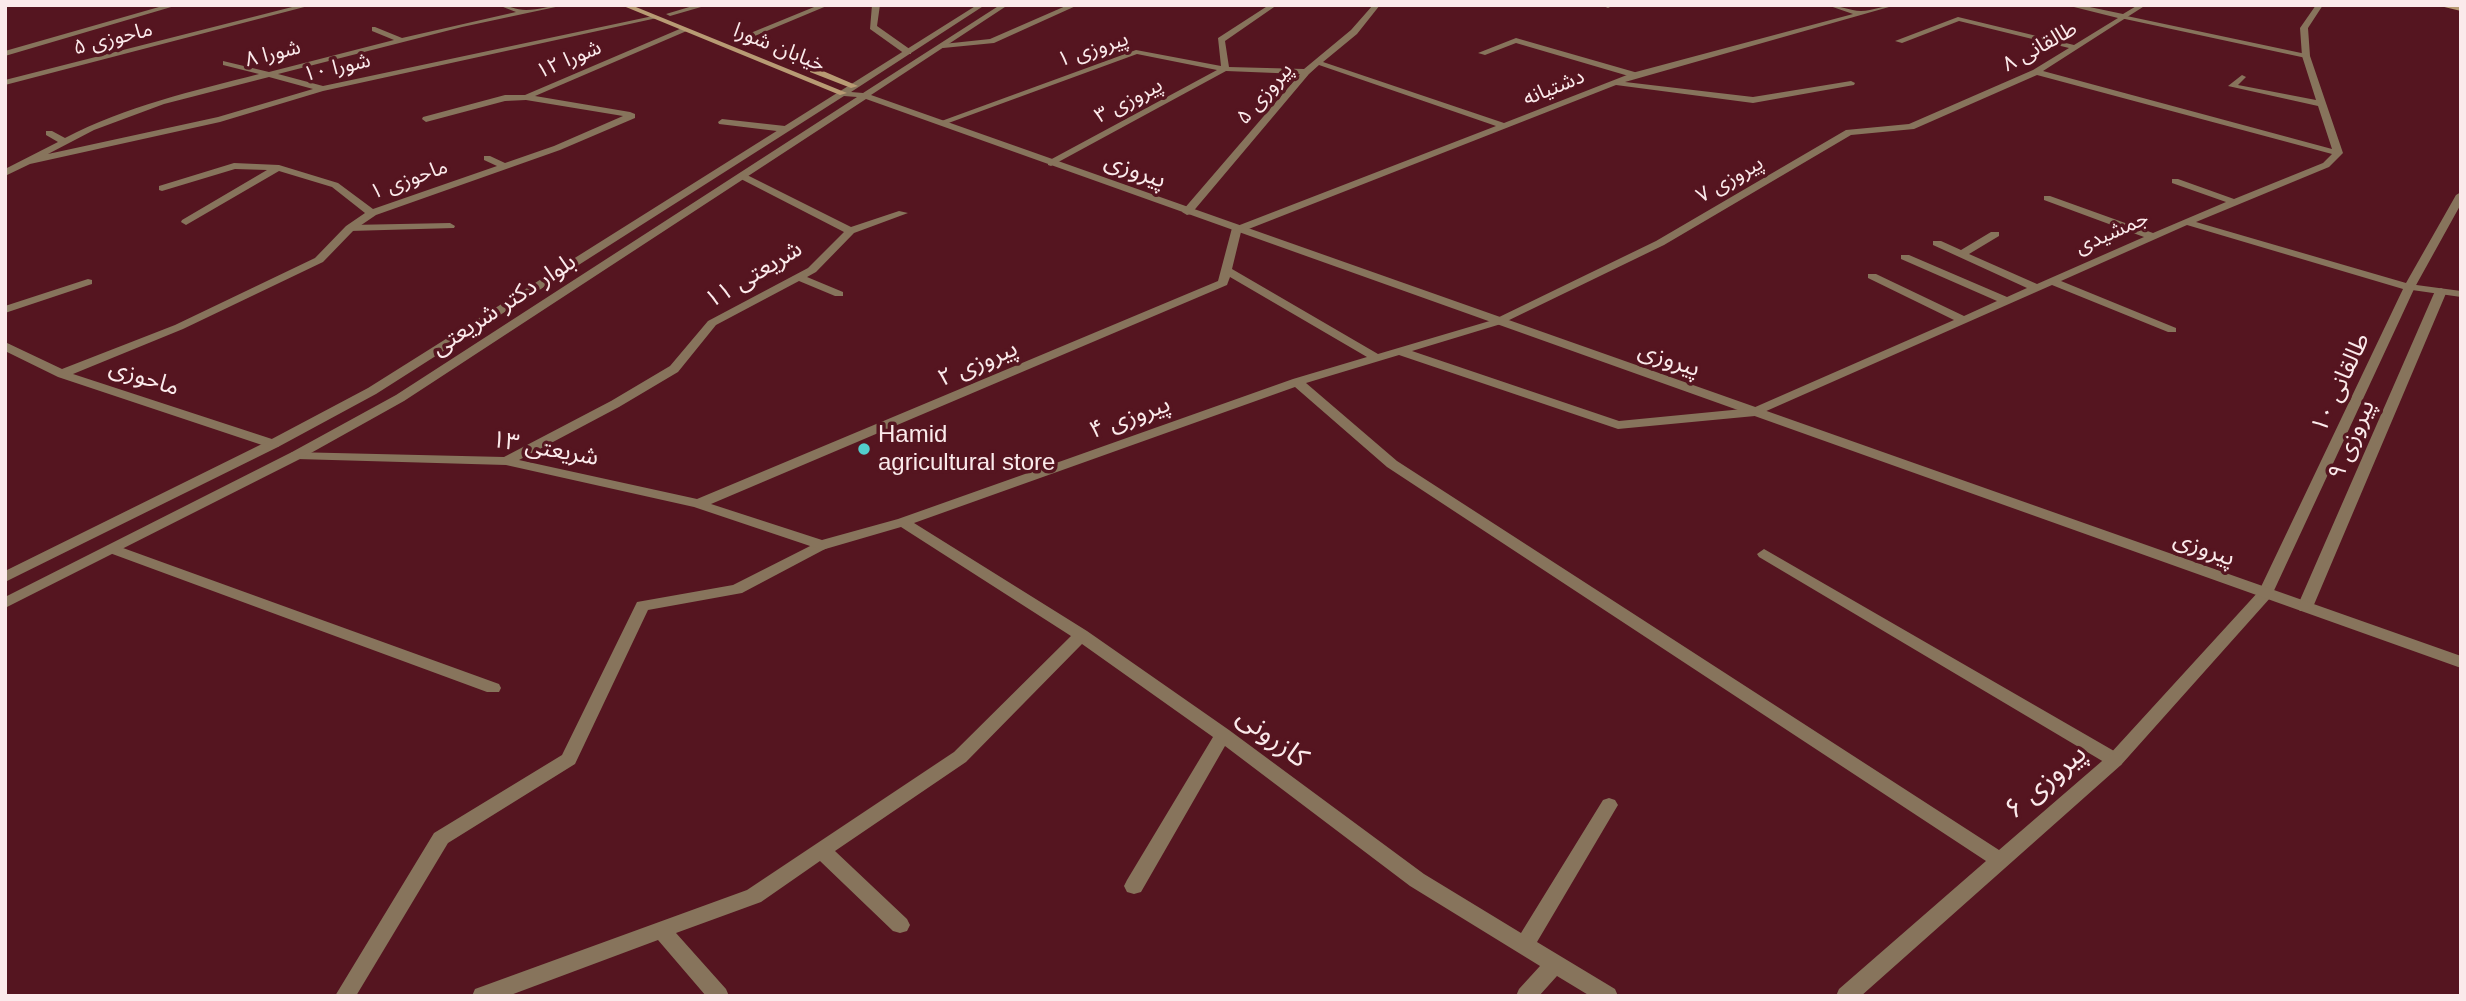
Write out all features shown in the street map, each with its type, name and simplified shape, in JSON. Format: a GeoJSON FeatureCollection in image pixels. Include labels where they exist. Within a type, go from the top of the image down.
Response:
{"type":"FeatureCollection","features":[{"type":"Feature","properties":{"kind":"main road","name":"خیابان شورا"},"geometry":{"type":"LineString","coordinates":[[624,5],[849,89]]}},
{"type":"Feature","properties":{"kind":"main road","name":"خیابان شورا"},"geometry":{"type":"LineString","coordinates":[[646,5],[849,89]]}},
{"type":"Feature","properties":{"kind":"main road"},"geometry":{"type":"LineString","coordinates":[[2439,5],[2461,9]]}},
{"type":"Feature","properties":{"kind":"street"},"geometry":{"type":"LineString","coordinates":[[5,54],[175,5]]}},
{"type":"Feature","properties":{"kind":"street","name":"ماحوزی ۵"},"geometry":{"type":"LineString","coordinates":[[5,83],[309,5]]}},
{"type":"Feature","properties":{"kind":"street"},"geometry":{"type":"LineString","coordinates":[[501,5],[524,13]]}},
{"type":"Feature","properties":{"kind":"street","name":"شورا ۸"},"geometry":{"type":"LineString","coordinates":[[5,173],[91,128],[161,102],[400,40],[562,5]]}},
{"type":"Feature","properties":{"kind":"street"},"geometry":{"type":"LineString","coordinates":[[670,14],[705,5]]}},
{"type":"Feature","properties":{"kind":"street"},"geometry":{"type":"LineString","coordinates":[[735,41],[826,5]]}},
{"type":"Feature","properties":{"kind":"street"},"geometry":{"type":"LineString","coordinates":[[876,5],[873,27],[908,52]]}},
{"type":"Feature","properties":{"kind":"street","name":"بلوار دکتر شریعتی"},"geometry":{"type":"LineString","coordinates":[[5,576],[273,444],[372,391],[982,5]]}},
{"type":"Feature","properties":{"kind":"street","name":"بلوار دکتر شریعتی"},"geometry":{"type":"LineString","coordinates":[[5,603],[298,455],[400,398],[1005,5]]}},
{"type":"Feature","properties":{"kind":"street"},"geometry":{"type":"LineString","coordinates":[[943,46],[991,41],[1076,5]]}},
{"type":"Feature","properties":{"kind":"street"},"geometry":{"type":"LineString","coordinates":[[1225,69],[1221,40],[1273,5]]}},
{"type":"Feature","properties":{"kind":"street","name":"پیروزی ۵"},"geometry":{"type":"LineString","coordinates":[[1188,212],[1306,72],[1354,32],[1377,5]]}},
{"type":"Feature","properties":{"kind":"street"},"geometry":{"type":"LineString","coordinates":[[1830,5],[1859,13]]}},
{"type":"Feature","properties":{"kind":"street","name":"دشتیانه"},"geometry":{"type":"LineString","coordinates":[[1236,230],[1614,82],[1893,5]]}},
{"type":"Feature","properties":{"kind":"street"},"geometry":{"type":"LineString","coordinates":[[2069,5],[2306,56]]}},
{"type":"Feature","properties":{"kind":"street","name":"طالقانی ۸"},"geometry":{"type":"LineString","coordinates":[[1988,93],[2036,72],[2143,5]]}},
{"type":"Feature","properties":{"kind":"street"},"geometry":{"type":"LineString","coordinates":[[2320,5],[2304,28],[2306,56],[2338,153]]}},
{"type":"Feature","properties":{"kind":"street","name":"شورا ۱۰"},"geometry":{"type":"LineString","coordinates":[[30,161],[220,119],[321,89],[653,18]]}},
{"type":"Feature","properties":{"kind":"street"},"geometry":{"type":"LineString","coordinates":[[1899,41],[1958,19],[2077,48]]}},
{"type":"Feature","properties":{"kind":"street"},"geometry":{"type":"LineString","coordinates":[[958,20],[978,23]]}},
{"type":"Feature","properties":{"kind":"street"},"geometry":{"type":"LineString","coordinates":[[375,29],[400,40]]}},
{"type":"Feature","properties":{"kind":"street","name":"شورا ۱۲"},"geometry":{"type":"LineString","coordinates":[[526,97],[685,30]]}},
{"type":"Feature","properties":{"kind":"street"},"geometry":{"type":"LineString","coordinates":[[1482,53],[1516,40],[1635,75]]}},
{"type":"Feature","properties":{"kind":"street","name":"پیروزی ۱"},"geometry":{"type":"LineString","coordinates":[[940,123],[1136,52],[1225,69],[1306,72]]}},
{"type":"Feature","properties":{"kind":"street"},"geometry":{"type":"LineString","coordinates":[[1317,62],[1505,126]]}},
{"type":"Feature","properties":{"kind":"street"},"geometry":{"type":"LineString","coordinates":[[226,63],[321,89]]}},
{"type":"Feature","properties":{"kind":"street","name":"پیروزی ۳"},"geometry":{"type":"LineString","coordinates":[[1051,163],[1225,69]]}},
{"type":"Feature","properties":{"kind":"street"},"geometry":{"type":"LineString","coordinates":[[2036,72],[2338,153]]}},
{"type":"Feature","properties":{"kind":"street"},"geometry":{"type":"LineString","coordinates":[[2242,77],[2232,86],[2322,104]]}},
{"type":"Feature","properties":{"kind":"street"},"geometry":{"type":"LineString","coordinates":[[1614,82],[1753,100],[1851,83]]}},
{"type":"Feature","properties":{"kind":"street","name":"پیروزی"},"geometry":{"type":"LineString","coordinates":[[849,89],[1236,230],[2461,662]]}},
{"type":"Feature","properties":{"kind":"street","name":"پیروزی ۷"},"geometry":{"type":"LineString","coordinates":[[1497,322],[1660,243],[1849,132],[1911,127],[1988,93]]}},
{"type":"Feature","properties":{"kind":"street"},"geometry":{"type":"LineString","coordinates":[[426,119],[505,98],[526,97]]}},
{"type":"Feature","properties":{"kind":"street","name":"شورا ۱۲"},"geometry":{"type":"LineString","coordinates":[[526,97],[632,116]]}},
{"type":"Feature","properties":{"kind":"street","name":"ماحوزی ۱"},"geometry":{"type":"LineString","coordinates":[[62,374],[179,327],[319,260],[350,228],[372,213],[557,148],[632,116]]}},
{"type":"Feature","properties":{"kind":"street"},"geometry":{"type":"LineString","coordinates":[[722,122],[785,129]]}},
{"type":"Feature","properties":{"kind":"street"},"geometry":{"type":"LineString","coordinates":[[49,133],[66,142]]}},
{"type":"Feature","properties":{"kind":"street","name":"جمشیدی"},"geometry":{"type":"LineString","coordinates":[[1755,412],[2152,236],[2326,165],[2338,153]]}},
{"type":"Feature","properties":{"kind":"street"},"geometry":{"type":"LineString","coordinates":[[487,158],[504,166]]}},
{"type":"Feature","properties":{"kind":"street"},"geometry":{"type":"LineString","coordinates":[[162,188],[234,166],[279,168],[335,185],[372,213]]}},
{"type":"Feature","properties":{"kind":"street"},"geometry":{"type":"LineString","coordinates":[[186,222],[279,168]]}},
{"type":"Feature","properties":{"kind":"street","name":"شریعتی ۱۱"},"geometry":{"type":"LineString","coordinates":[[506,461],[615,404],[674,369],[712,323],[812,270],[850,231],[742,176]]}},
{"type":"Feature","properties":{"kind":"street"},"geometry":{"type":"LineString","coordinates":[[2175,181],[2234,202]]}},
{"type":"Feature","properties":{"kind":"street","name":"طالقانی ۱۰"},"geometry":{"type":"LineString","coordinates":[[2266,593],[2409,287],[2461,195]]}},
{"type":"Feature","properties":{"kind":"street"},"geometry":{"type":"LineString","coordinates":[[2047,198],[2152,236]]}},
{"type":"Feature","properties":{"kind":"street"},"geometry":{"type":"LineString","coordinates":[[850,231],[903,213]]}},
{"type":"Feature","properties":{"kind":"street"},"geometry":{"type":"LineString","coordinates":[[2186,222],[2409,287],[2461,294]]}},
{"type":"Feature","properties":{"kind":"street"},"geometry":{"type":"LineString","coordinates":[[350,228],[450,226]]}},
{"type":"Feature","properties":{"kind":"street"},"geometry":{"type":"LineString","coordinates":[[1236,230],[1226,270],[1378,359]]}},
{"type":"Feature","properties":{"kind":"street"},"geometry":{"type":"LineString","coordinates":[[1961,254],[1995,233]]}},
{"type":"Feature","properties":{"kind":"street"},"geometry":{"type":"LineString","coordinates":[[1937,243],[2037,288]]}},
{"type":"Feature","properties":{"kind":"street"},"geometry":{"type":"LineString","coordinates":[[1905,257],[2007,301]]}},
{"type":"Feature","properties":{"kind":"street","name":"پیروزی ۲"},"geometry":{"type":"LineString","coordinates":[[698,504],[1223,283],[1226,270]]}},
{"type":"Feature","properties":{"kind":"street"},"geometry":{"type":"LineString","coordinates":[[1872,276],[1963,320]]}},
{"type":"Feature","properties":{"kind":"street"},"geometry":{"type":"LineString","coordinates":[[798,277],[839,294]]}},
{"type":"Feature","properties":{"kind":"street"},"geometry":{"type":"LineString","coordinates":[[2052,281],[2172,330]]}},
{"type":"Feature","properties":{"kind":"street"},"geometry":{"type":"LineString","coordinates":[[5,310],[88,282]]}},
{"type":"Feature","properties":{"kind":"street","name":"پیروزی ۹"},"geometry":{"type":"LineString","coordinates":[[2305,607],[2441,291]]}},
{"type":"Feature","properties":{"kind":"street","name":"پیروزی ۴"},"geometry":{"type":"LineString","coordinates":[[345,996],[441,838],[569,759],[642,606],[737,589],[822,545],[903,522],[1297,382],[1497,322]]}},
{"type":"Feature","properties":{"kind":"street","name":"ماحوزی"},"geometry":{"type":"LineString","coordinates":[[5,346],[62,374],[273,444]]}},
{"type":"Feature","properties":{"kind":"street"},"geometry":{"type":"LineString","coordinates":[[1402,352],[1618,425],[1755,412]]}},
{"type":"Feature","properties":{"kind":"street"},"geometry":{"type":"LineString","coordinates":[[1297,382],[1392,464],[1998,860]]}},
{"type":"Feature","properties":{"kind":"street","name":"شریعتی ۱۳"},"geometry":{"type":"LineString","coordinates":[[298,455],[506,461],[698,504],[822,545]]}},
{"type":"Feature","properties":{"kind":"street","name":"کازرونی"},"geometry":{"type":"LineString","coordinates":[[903,522],[1081,635],[1223,734],[1417,880],[1608,996]]}},
{"type":"Feature","properties":{"kind":"street"},"geometry":{"type":"LineString","coordinates":[[112,549],[493,688]]}},
{"type":"Feature","properties":{"kind":"street"},"geometry":{"type":"LineString","coordinates":[[1764,554],[2115,760]]}},
{"type":"Feature","properties":{"kind":"street","name":"پیروزی ۶"},"geometry":{"type":"LineString","coordinates":[[1846,996],[2115,760],[2266,593]]}},
{"type":"Feature","properties":{"kind":"street"},"geometry":{"type":"LineString","coordinates":[[482,996],[754,896],[960,757],[1081,635]]}},
{"type":"Feature","properties":{"kind":"street"},"geometry":{"type":"LineString","coordinates":[[1133,886],[1223,734]]}},
{"type":"Feature","properties":{"kind":"street"},"geometry":{"type":"LineString","coordinates":[[1525,945],[1609,805]]}},
{"type":"Feature","properties":{"kind":"street"},"geometry":{"type":"LineString","coordinates":[[822,851],[900,925]]}},
{"type":"Feature","properties":{"kind":"street"},"geometry":{"type":"LineString","coordinates":[[661,930],[719,996]]}},
{"type":"Feature","properties":{"kind":"street"},"geometry":{"type":"LineString","coordinates":[[1525,996],[1555,964]]}},
{"type":"Feature","properties":{"kind":"place","name":"Hamid agricultural store"},"geometry":{"type":"Point","coordinates":[864,449]}}]}
